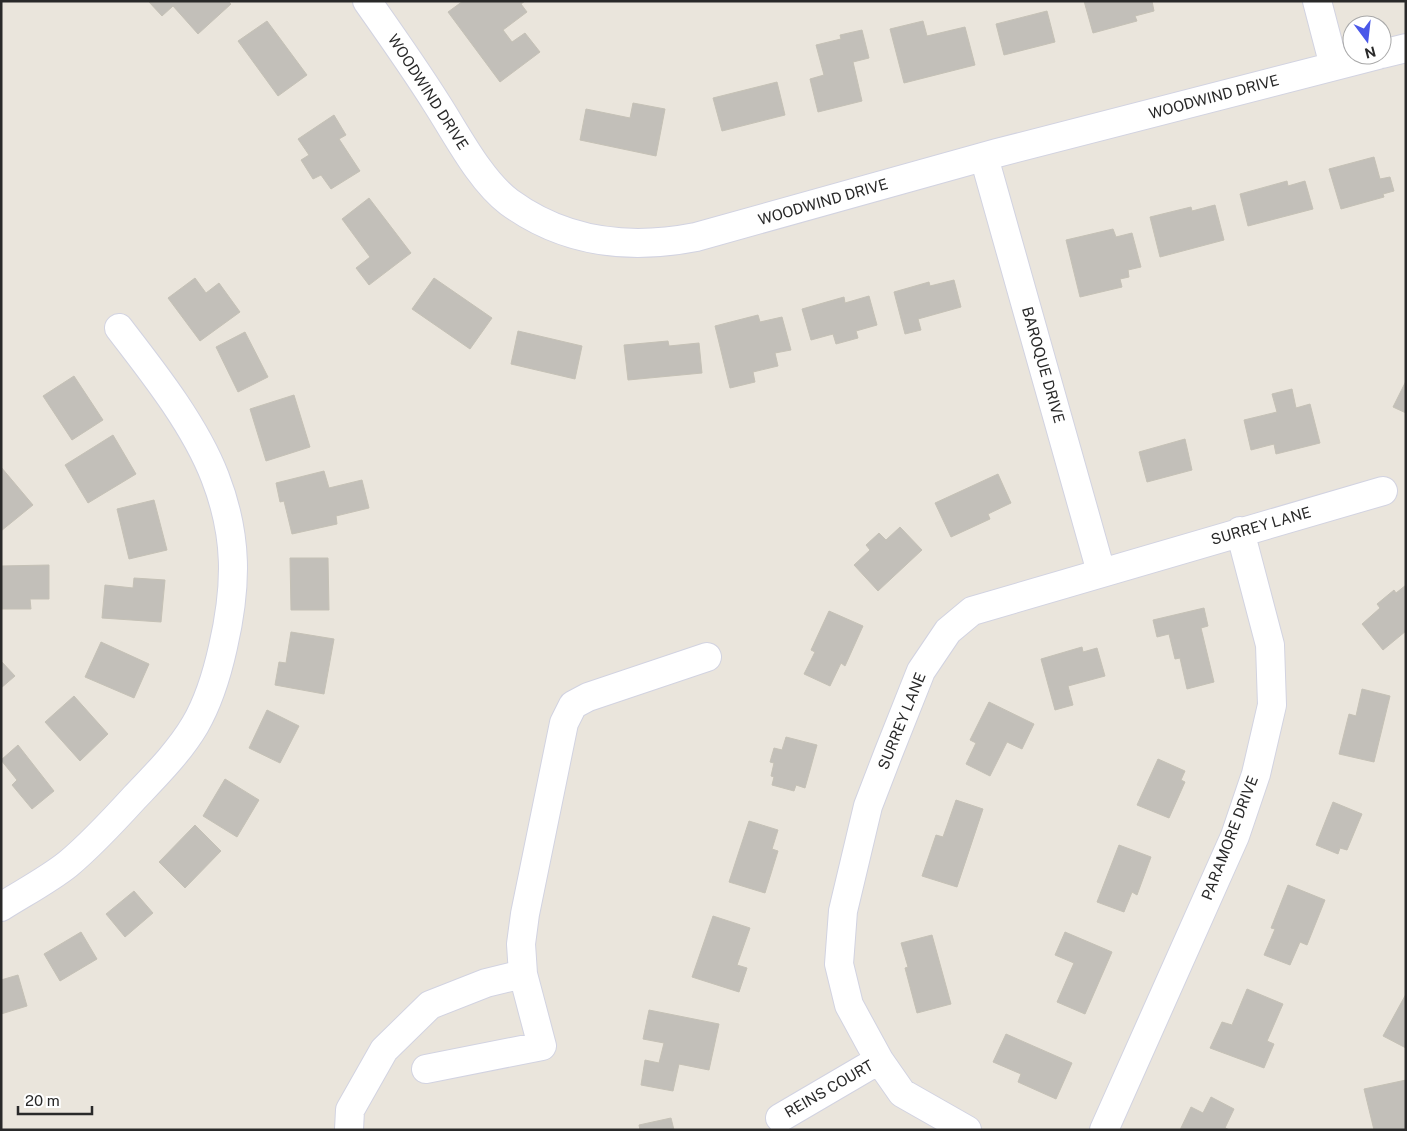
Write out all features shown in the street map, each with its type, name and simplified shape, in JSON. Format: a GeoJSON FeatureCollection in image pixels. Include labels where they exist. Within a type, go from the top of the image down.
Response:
{"type":"FeatureCollection","features":[{"type":"Feature","properties":{"kind":"street","name":"WOODWIND DRIVE"},"geometry":{"type":"LineString","coordinates":[[367,1],[408,59],[483,174],[508,201],[562,232],[596,240],[666,243],[696,237],[984,157],[1342,64]]}},
{"type":"Feature","properties":{"kind":"street"},"geometry":{"type":"LineString","coordinates":[[1317,1],[1334,66]]}},
{"type":"Feature","properties":{"kind":"street"},"geometry":{"type":"LineString","coordinates":[[1392,52],[1406,48]]}},
{"type":"Feature","properties":{"kind":"street","name":"BAROQUE DRIVE"},"geometry":{"type":"LineString","coordinates":[[984,157],[1101,572]]}},
{"type":"Feature","properties":{"kind":"street"},"geometry":{"type":"LineString","coordinates":[[1,907],[67,865],[110,824],[163,768],[195,724],[216,677],[232,609],[233,544],[224,504],[214,475],[170,397],[119,328]]}},
{"type":"Feature","properties":{"kind":"street","name":"SURREY LANE"},"geometry":{"type":"LineString","coordinates":[[967,1130],[902,1093],[879,1060],[849,1005],[839,964],[843,911],[868,806],[921,670],[948,631],[972,610],[1383,491]]}},
{"type":"Feature","properties":{"kind":"street","name":"PARAMORE DRIVE"},"geometry":{"type":"LineString","coordinates":[[1104,1130],[1235,836],[1256,774],[1266,732],[1272,705],[1270,645],[1240,531]]}},
{"type":"Feature","properties":{"kind":"street"},"geometry":{"type":"LineString","coordinates":[[426,1069],[542,1046],[523,974],[521,944],[525,914],[564,723],[573,705],[588,697],[706,657]]}},
{"type":"Feature","properties":{"kind":"street"},"geometry":{"type":"LineString","coordinates":[[349,1130],[350,1110],[384,1050],[430,1005],[486,983],[523,974]]}},
{"type":"Feature","properties":{"kind":"street","name":"REINS COURT"},"geometry":{"type":"LineString","coordinates":[[780,1118],[879,1060]]}},
{"type":"Feature","properties":{"kind":"building"},"geometry":{"type":"Polygon","coordinates":[[[228,1],[231,4],[198,34],[173,6],[162,16],[149,2],[228,1]]]}},
{"type":"Feature","properties":{"kind":"building"},"geometry":{"type":"Polygon","coordinates":[[[463,1],[525,1],[521,4],[527,12],[503,30],[512,42],[525,33],[540,52],[500,82],[448,12],[463,1]]]}},
{"type":"Feature","properties":{"kind":"building"},"geometry":{"type":"Polygon","coordinates":[[[1084,1],[1152,1],[1154,11],[1135,16],[1137,21],[1093,33],[1084,1]]]}},
{"type":"Feature","properties":{"kind":"building"},"geometry":{"type":"Polygon","coordinates":[[[1047,11],[1055,42],[1004,55],[996,24],[1047,11]]]}},
{"type":"Feature","properties":{"kind":"building"},"geometry":{"type":"Polygon","coordinates":[[[267,21],[307,75],[278,96],[238,41],[267,21]]]}},
{"type":"Feature","properties":{"kind":"building"},"geometry":{"type":"Polygon","coordinates":[[[923,21],[927,36],[965,27],[975,65],[904,83],[890,29],[923,21]]]}},
{"type":"Feature","properties":{"kind":"building"},"geometry":{"type":"Polygon","coordinates":[[[862,30],[869,58],[853,62],[862,101],[818,112],[810,79],[824,75],[816,45],[841,39],[840,35],[862,30]]]}},
{"type":"Feature","properties":{"kind":"building"},"geometry":{"type":"Polygon","coordinates":[[[777,82],[785,115],[722,131],[713,98],[777,82]]]}},
{"type":"Feature","properties":{"kind":"building"},"geometry":{"type":"Polygon","coordinates":[[[633,103],[665,109],[656,156],[580,140],[586,109],[630,118],[633,103]]]}},
{"type":"Feature","properties":{"kind":"building"},"geometry":{"type":"Polygon","coordinates":[[[334,115],[346,135],[339,139],[360,171],[331,189],[321,175],[313,179],[301,160],[309,155],[298,139],[334,115]]]}},
{"type":"Feature","properties":{"kind":"building"},"geometry":{"type":"Polygon","coordinates":[[[1374,157],[1380,179],[1390,177],[1394,191],[1383,194],[1384,197],[1341,209],[1329,169],[1374,157]]]}},
{"type":"Feature","properties":{"kind":"building"},"geometry":{"type":"Polygon","coordinates":[[[1287,181],[1288,186],[1305,181],[1313,209],[1248,226],[1240,194],[1287,181]]]}},
{"type":"Feature","properties":{"kind":"building"},"geometry":{"type":"Polygon","coordinates":[[[369,198],[411,253],[369,285],[356,268],[370,257],[342,219],[369,198]]]}},
{"type":"Feature","properties":{"kind":"building"},"geometry":{"type":"Polygon","coordinates":[[[1215,205],[1224,240],[1160,257],[1150,217],[1191,207],[1192,211],[1215,205]]]}},
{"type":"Feature","properties":{"kind":"building"},"geometry":{"type":"Polygon","coordinates":[[[1113,229],[1116,237],[1132,233],[1141,267],[1128,270],[1129,277],[1120,279],[1122,287],[1080,297],[1066,240],[1113,229]]]}},
{"type":"Feature","properties":{"kind":"building"},"geometry":{"type":"Polygon","coordinates":[[[195,278],[206,293],[219,283],[240,312],[200,341],[168,298],[195,278]]]}},
{"type":"Feature","properties":{"kind":"building"},"geometry":{"type":"Polygon","coordinates":[[[434,278],[492,318],[470,349],[412,309],[434,278]]]}},
{"type":"Feature","properties":{"kind":"building"},"geometry":{"type":"Polygon","coordinates":[[[954,280],[961,307],[918,319],[921,330],[905,334],[894,292],[929,282],[930,286],[954,280]]]}},
{"type":"Feature","properties":{"kind":"building"},"geometry":{"type":"Polygon","coordinates":[[[869,296],[877,325],[856,331],[858,338],[836,344],[833,334],[811,340],[802,309],[844,297],[845,303],[869,296]]]}},
{"type":"Feature","properties":{"kind":"building"},"geometry":{"type":"Polygon","coordinates":[[[758,315],[760,322],[782,317],[791,350],[775,353],[778,366],[753,372],[755,382],[730,388],[715,326],[758,315]]]}},
{"type":"Feature","properties":{"kind":"building"},"geometry":{"type":"Polygon","coordinates":[[[518,331],[582,346],[575,379],[511,364],[518,331]]]}},
{"type":"Feature","properties":{"kind":"building"},"geometry":{"type":"Polygon","coordinates":[[[245,332],[268,377],[238,392],[216,347],[245,332]]]}},
{"type":"Feature","properties":{"kind":"building"},"geometry":{"type":"Polygon","coordinates":[[[668,341],[669,346],[699,343],[702,373],[628,380],[624,345],[668,341]]]}},
{"type":"Feature","properties":{"kind":"building"},"geometry":{"type":"Polygon","coordinates":[[[74,376],[103,420],[72,440],[43,396],[74,376]]]}},
{"type":"Feature","properties":{"kind":"building"},"geometry":{"type":"Polygon","coordinates":[[[1406,381],[1406,413],[1393,407],[1406,381]]]}},
{"type":"Feature","properties":{"kind":"building"},"geometry":{"type":"Polygon","coordinates":[[[1292,389],[1296,408],[1310,404],[1320,443],[1276,454],[1274,444],[1251,450],[1244,420],[1277,412],[1272,394],[1292,389]]]}},
{"type":"Feature","properties":{"kind":"building"},"geometry":{"type":"Polygon","coordinates":[[[294,395],[310,447],[266,461],[250,409],[294,395]]]}},
{"type":"Feature","properties":{"kind":"building"},"geometry":{"type":"Polygon","coordinates":[[[113,435],[136,474],[88,503],[65,465],[113,435]]]}},
{"type":"Feature","properties":{"kind":"building"},"geometry":{"type":"Polygon","coordinates":[[[1185,439],[1192,470],[1147,482],[1139,452],[1185,439]]]}},
{"type":"Feature","properties":{"kind":"building"},"geometry":{"type":"Polygon","coordinates":[[[1,467],[33,505],[1,531],[1,467]]]}},
{"type":"Feature","properties":{"kind":"building"},"geometry":{"type":"Polygon","coordinates":[[[324,471],[329,488],[362,480],[369,508],[336,516],[337,524],[292,534],[284,501],[280,502],[276,483],[324,471]]]}},
{"type":"Feature","properties":{"kind":"building"},"geometry":{"type":"Polygon","coordinates":[[[998,474],[1011,503],[988,514],[990,519],[951,537],[935,503],[998,474]]]}},
{"type":"Feature","properties":{"kind":"building"},"geometry":{"type":"Polygon","coordinates":[[[154,500],[167,550],[129,559],[117,509],[154,500]]]}},
{"type":"Feature","properties":{"kind":"building"},"geometry":{"type":"Polygon","coordinates":[[[900,527],[922,550],[878,591],[854,565],[870,550],[866,545],[879,533],[886,540],[900,527]]]}},
{"type":"Feature","properties":{"kind":"building"},"geometry":{"type":"Polygon","coordinates":[[[290,558],[328,558],[329,610],[291,610],[290,558]]]}},
{"type":"Feature","properties":{"kind":"building"},"geometry":{"type":"Polygon","coordinates":[[[49,565],[49,599],[30,599],[31,609],[2,609],[1,566],[49,565]]]}},
{"type":"Feature","properties":{"kind":"building"},"geometry":{"type":"Polygon","coordinates":[[[134,578],[165,580],[161,622],[102,618],[105,585],[133,588],[134,578]]]}},
{"type":"Feature","properties":{"kind":"building"},"geometry":{"type":"Polygon","coordinates":[[[1406,585],[1406,631],[1383,650],[1362,624],[1380,608],[1377,604],[1394,590],[1396,593],[1406,585]]]}},
{"type":"Feature","properties":{"kind":"building"},"geometry":{"type":"Polygon","coordinates":[[[1204,608],[1208,626],[1201,628],[1214,682],[1187,689],[1180,658],[1175,659],[1169,634],[1157,637],[1153,620],[1204,608]]]}},
{"type":"Feature","properties":{"kind":"building"},"geometry":{"type":"Polygon","coordinates":[[[829,611],[863,626],[845,666],[841,663],[830,686],[804,674],[815,652],[811,650],[829,611]]]}},
{"type":"Feature","properties":{"kind":"building"},"geometry":{"type":"Polygon","coordinates":[[[291,632],[334,639],[324,694],[275,685],[279,662],[286,663],[291,632]]]}},
{"type":"Feature","properties":{"kind":"building"},"geometry":{"type":"Polygon","coordinates":[[[101,642],[149,664],[134,698],[85,677],[101,642]]]}},
{"type":"Feature","properties":{"kind":"building"},"geometry":{"type":"Polygon","coordinates":[[[1082,647],[1083,652],[1097,648],[1105,676],[1068,686],[1073,705],[1055,710],[1041,659],[1082,647]]]}},
{"type":"Feature","properties":{"kind":"building"},"geometry":{"type":"Polygon","coordinates":[[[1,661],[15,676],[1,688],[1,661]]]}},
{"type":"Feature","properties":{"kind":"building"},"geometry":{"type":"Polygon","coordinates":[[[1362,689],[1390,696],[1374,762],[1339,754],[1349,714],[1356,716],[1362,689]]]}},
{"type":"Feature","properties":{"kind":"building"},"geometry":{"type":"Polygon","coordinates":[[[74,696],[108,734],[80,761],[45,722],[74,696]]]}},
{"type":"Feature","properties":{"kind":"building"},"geometry":{"type":"Polygon","coordinates":[[[989,702],[1034,724],[1022,749],[1007,742],[990,776],[966,764],[976,743],[970,740],[989,702]]]}},
{"type":"Feature","properties":{"kind":"building"},"geometry":{"type":"Polygon","coordinates":[[[267,710],[299,726],[280,763],[249,748],[267,710]]]}},
{"type":"Feature","properties":{"kind":"building"},"geometry":{"type":"Polygon","coordinates":[[[786,737],[817,745],[805,788],[796,785],[794,791],[772,785],[774,777],[771,776],[774,763],[770,762],[774,748],[782,750],[786,737]]]}},
{"type":"Feature","properties":{"kind":"building"},"geometry":{"type":"Polygon","coordinates":[[[18,745],[54,791],[32,809],[12,785],[17,780],[1,760],[18,745]]]}},
{"type":"Feature","properties":{"kind":"building"},"geometry":{"type":"Polygon","coordinates":[[[1158,759],[1185,771],[1181,780],[1185,782],[1169,818],[1137,805],[1158,759]]]}},
{"type":"Feature","properties":{"kind":"building"},"geometry":{"type":"Polygon","coordinates":[[[225,779],[259,800],[237,837],[203,816],[225,779]]]}},
{"type":"Feature","properties":{"kind":"building"},"geometry":{"type":"Polygon","coordinates":[[[956,800],[983,809],[957,887],[922,876],[936,835],[943,837],[956,800]]]}},
{"type":"Feature","properties":{"kind":"building"},"geometry":{"type":"Polygon","coordinates":[[[1333,802],[1362,814],[1347,850],[1340,848],[1338,854],[1316,845],[1333,802]]]}},
{"type":"Feature","properties":{"kind":"building"},"geometry":{"type":"Polygon","coordinates":[[[749,821],[778,830],[772,849],[778,851],[765,893],[729,882],[749,821]]]}},
{"type":"Feature","properties":{"kind":"building"},"geometry":{"type":"Polygon","coordinates":[[[195,825],[221,851],[185,888],[159,862],[195,825]]]}},
{"type":"Feature","properties":{"kind":"building"},"geometry":{"type":"Polygon","coordinates":[[[1119,845],[1151,857],[1137,895],[1132,892],[1124,912],[1097,902],[1119,845]]]}},
{"type":"Feature","properties":{"kind":"building"},"geometry":{"type":"Polygon","coordinates":[[[1288,885],[1325,900],[1307,945],[1300,942],[1290,965],[1264,955],[1275,929],[1271,928],[1288,885]]]}},
{"type":"Feature","properties":{"kind":"building"},"geometry":{"type":"Polygon","coordinates":[[[134,891],[153,913],[125,937],[106,914],[134,891]]]}},
{"type":"Feature","properties":{"kind":"building"},"geometry":{"type":"Polygon","coordinates":[[[713,916],[750,928],[737,965],[747,968],[739,992],[692,977],[713,916]]]}},
{"type":"Feature","properties":{"kind":"building"},"geometry":{"type":"Polygon","coordinates":[[[81,932],[97,959],[60,981],[44,954],[81,932]]]}},
{"type":"Feature","properties":{"kind":"building"},"geometry":{"type":"Polygon","coordinates":[[[1065,932],[1112,952],[1085,1014],[1057,1002],[1074,963],[1055,955],[1065,932]]]}},
{"type":"Feature","properties":{"kind":"building"},"geometry":{"type":"Polygon","coordinates":[[[932,935],[951,1004],[917,1013],[905,968],[908,967],[901,943],[932,935]]]}},
{"type":"Feature","properties":{"kind":"building"},"geometry":{"type":"Polygon","coordinates":[[[18,975],[27,1006],[1,1014],[1,980],[18,975]]]}},
{"type":"Feature","properties":{"kind":"building"},"geometry":{"type":"Polygon","coordinates":[[[1247,989],[1283,1004],[1267,1041],[1274,1044],[1264,1068],[1210,1048],[1222,1022],[1232,1025],[1247,989]]]}},
{"type":"Feature","properties":{"kind":"building"},"geometry":{"type":"Polygon","coordinates":[[[1406,994],[1406,1048],[1383,1036],[1406,994]]]}},
{"type":"Feature","properties":{"kind":"building"},"geometry":{"type":"Polygon","coordinates":[[[649,1010],[719,1024],[709,1070],[679,1064],[673,1091],[641,1085],[645,1060],[659,1063],[664,1043],[643,1039],[649,1010]]]}},
{"type":"Feature","properties":{"kind":"building"},"geometry":{"type":"Polygon","coordinates":[[[1006,1034],[1072,1063],[1056,1099],[1018,1082],[1021,1074],[993,1062],[1006,1034]]]}},
{"type":"Feature","properties":{"kind":"building"},"geometry":{"type":"Polygon","coordinates":[[[1406,1080],[1406,1130],[1374,1130],[1364,1089],[1406,1080]]]}},
{"type":"Feature","properties":{"kind":"building"},"geometry":{"type":"Polygon","coordinates":[[[1211,1097],[1234,1109],[1225,1128],[1230,1130],[1180,1130],[1191,1107],[1203,1113],[1211,1097]]]}},
{"type":"Feature","properties":{"kind":"building"},"geometry":{"type":"Polygon","coordinates":[[[671,1118],[674,1130],[640,1130],[639,1125],[671,1118]]]}}]}
